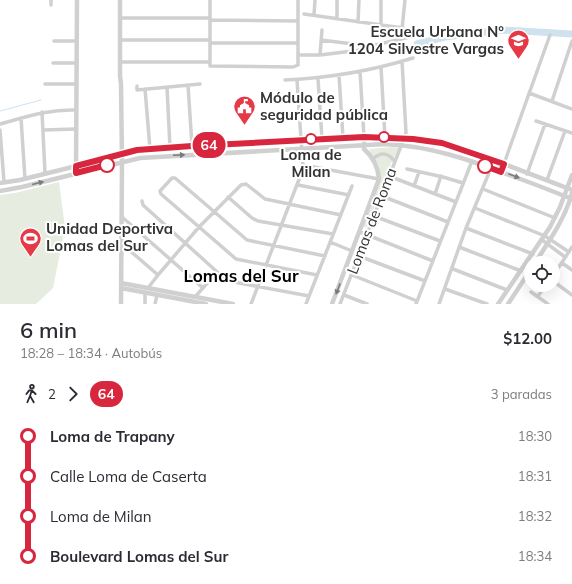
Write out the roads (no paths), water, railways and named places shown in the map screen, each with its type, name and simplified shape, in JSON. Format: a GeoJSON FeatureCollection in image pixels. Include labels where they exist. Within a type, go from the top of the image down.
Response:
{"type":"FeatureCollection","features":[{"type":"Feature","properties":{"kind":"street"},"geometry":{"type":"LineString","coordinates":[[51,0],[51,5]]}},
{"type":"Feature","properties":{"kind":"street"},"geometry":{"type":"LineString","coordinates":[[76,0],[76,173]]}},
{"type":"Feature","properties":{"kind":"street"},"geometry":{"type":"LineString","coordinates":[[120,0],[122,154],[121,304]]}},
{"type":"Feature","properties":{"kind":"street"},"geometry":{"type":"LineString","coordinates":[[210,0],[210,66],[294,67],[298,65],[298,0]]}},
{"type":"Feature","properties":{"kind":"street"},"geometry":{"type":"LineString","coordinates":[[314,0],[314,15]]}},
{"type":"Feature","properties":{"kind":"street"},"geometry":{"type":"LineString","coordinates":[[337,0],[337,18]]}},
{"type":"Feature","properties":{"kind":"street"},"geometry":{"type":"LineString","coordinates":[[358,0],[358,22]]}},
{"type":"Feature","properties":{"kind":"street"},"geometry":{"type":"LineString","coordinates":[[381,0],[381,25]]}},
{"type":"Feature","properties":{"kind":"street"},"geometry":{"type":"LineString","coordinates":[[401,39],[405,0]]}},
{"type":"Feature","properties":{"kind":"street"},"geometry":{"type":"LineString","coordinates":[[304,14],[403,28]]}},
{"type":"Feature","properties":{"kind":"street"},"geometry":{"type":"LineString","coordinates":[[120,18],[298,21]]}},
{"type":"Feature","properties":{"kind":"street"},"geometry":{"type":"LineString","coordinates":[[320,55],[322,30]]}},
{"type":"Feature","properties":{"kind":"street"},"geometry":{"type":"LineString","coordinates":[[371,46],[414,36]]}},
{"type":"Feature","properties":{"kind":"street"},"geometry":{"type":"LineString","coordinates":[[501,172],[550,36]]}},
{"type":"Feature","properties":{"kind":"street"},"geometry":{"type":"LineString","coordinates":[[120,40],[298,43]]}},
{"type":"Feature","properties":{"kind":"street"},"geometry":{"type":"LineString","coordinates":[[298,55],[320,55],[361,50],[363,48],[361,45],[321,40]]}},
{"type":"Feature","properties":{"kind":"street"},"geometry":{"type":"LineString","coordinates":[[54,41],[76,41]]}},
{"type":"Feature","properties":{"kind":"street"},"geometry":{"type":"LineString","coordinates":[[552,102],[572,43]]}},
{"type":"Feature","properties":{"kind":"street"},"geometry":{"type":"LineString","coordinates":[[285,80],[318,79],[381,67],[413,58]]}},
{"type":"Feature","properties":{"kind":"street","name":"Lomas de Roma"},"geometry":{"type":"LineString","coordinates":[[340,304],[406,133],[402,61]]}},
{"type":"Feature","properties":{"kind":"street"},"geometry":{"type":"LineString","coordinates":[[120,62],[210,62]]}},
{"type":"Feature","properties":{"kind":"street"},"geometry":{"type":"LineString","coordinates":[[53,63],[76,63]]}},
{"type":"Feature","properties":{"kind":"street"},"geometry":{"type":"LineString","coordinates":[[381,67],[385,137]]}},
{"type":"Feature","properties":{"kind":"street"},"geometry":{"type":"LineString","coordinates":[[360,71],[364,137],[363,144]]}},
{"type":"Feature","properties":{"kind":"street"},"geometry":{"type":"LineString","coordinates":[[339,75],[343,138]]}},
{"type":"Feature","properties":{"kind":"street"},"geometry":{"type":"LineString","coordinates":[[318,79],[322,139]]}},
{"type":"Feature","properties":{"kind":"street"},"geometry":{"type":"LineString","coordinates":[[251,304],[298,185],[303,165],[297,80]]}},
{"type":"Feature","properties":{"kind":"street"},"geometry":{"type":"LineString","coordinates":[[45,84],[76,84]]}},
{"type":"Feature","properties":{"kind":"street"},"geometry":{"type":"LineString","coordinates":[[137,86],[137,90],[200,84]]}},
{"type":"Feature","properties":{"kind":"street"},"geometry":{"type":"LineString","coordinates":[[188,85],[192,146]]}},
{"type":"Feature","properties":{"kind":"street"},"geometry":{"type":"LineString","coordinates":[[167,87],[170,148]]}},
{"type":"Feature","properties":{"kind":"street"},"geometry":{"type":"LineString","coordinates":[[146,89],[150,149]]}},
{"type":"Feature","properties":{"kind":"street"},"geometry":{"type":"LineString","coordinates":[[529,92],[572,109]]}},
{"type":"Feature","properties":{"kind":"street"},"geometry":{"type":"LineString","coordinates":[[0,124],[42,112],[76,110]]}},
{"type":"Feature","properties":{"kind":"street"},"geometry":{"type":"LineString","coordinates":[[42,112],[45,173]]}},
{"type":"Feature","properties":{"kind":"street"},"geometry":{"type":"LineString","coordinates":[[21,118],[25,179]]}},
{"type":"Feature","properties":{"kind":"street"},"geometry":{"type":"LineString","coordinates":[[536,121],[572,133]]}},
{"type":"Feature","properties":{"kind":"street"},"geometry":{"type":"LineString","coordinates":[[527,174],[545,124]]}},
{"type":"Feature","properties":{"kind":"street"},"geometry":{"type":"LineString","coordinates":[[43,130],[76,129]]}},
{"type":"Feature","properties":{"kind":"street"},"geometry":{"type":"LineString","coordinates":[[0,130],[2,183],[25,179],[122,154],[150,149],[302,140],[385,137],[442,143],[504,164],[527,174],[570,189]]}},
{"type":"Feature","properties":{"kind":"street"},"geometry":{"type":"LineString","coordinates":[[547,180],[565,131]]}},
{"type":"Feature","properties":{"kind":"street"},"geometry":{"type":"LineString","coordinates":[[0,191],[140,158],[363,144],[402,145],[452,154],[565,196],[572,197],[566,211],[540,256]]}},
{"type":"Feature","properties":{"kind":"street","name":"Lomas de Roma"},"geometry":{"type":"LineString","coordinates":[[332,304],[379,179],[376,163],[364,149],[363,144]]}},
{"type":"Feature","properties":{"kind":"street"},"geometry":{"type":"LineString","coordinates":[[373,158],[381,154],[387,154],[392,157],[395,162]]}},
{"type":"Feature","properties":{"kind":"street"},"geometry":{"type":"LineString","coordinates":[[352,275],[416,302],[472,161]]}},
{"type":"Feature","properties":{"kind":"street"},"geometry":{"type":"LineString","coordinates":[[303,165],[379,179]]}},
{"type":"Feature","properties":{"kind":"street"},"geometry":{"type":"LineString","coordinates":[[439,304],[453,269],[459,246],[491,168]]}},
{"type":"Feature","properties":{"kind":"street"},"geometry":{"type":"LineString","coordinates":[[407,169],[441,176],[463,183]]}},
{"type":"Feature","properties":{"kind":"street"},"geometry":{"type":"LineString","coordinates":[[414,186],[420,172]]}},
{"type":"Feature","properties":{"kind":"street"},"geometry":{"type":"LineString","coordinates":[[498,304],[533,254],[555,218],[565,196],[570,189],[572,175]]}},
{"type":"Feature","properties":{"kind":"street"},"geometry":{"type":"LineString","coordinates":[[390,176],[456,202]]}},
{"type":"Feature","properties":{"kind":"street"},"geometry":{"type":"LineString","coordinates":[[435,194],[441,176]]}},
{"type":"Feature","properties":{"kind":"street"},"geometry":{"type":"LineString","coordinates":[[317,276],[236,259],[160,193],[172,178],[175,178],[247,240],[325,256]]}},
{"type":"Feature","properties":{"kind":"street"},"geometry":{"type":"LineString","coordinates":[[145,304],[146,290],[185,243],[238,186],[246,184],[265,199],[341,215]]}},
{"type":"Feature","properties":{"kind":"street"},"geometry":{"type":"LineString","coordinates":[[298,185],[349,195]]}},
{"type":"Feature","properties":{"kind":"street"},"geometry":{"type":"LineString","coordinates":[[306,304],[352,186]]}},
{"type":"Feature","properties":{"kind":"street"},"geometry":{"type":"LineString","coordinates":[[483,188],[555,218]]}},
{"type":"Feature","properties":{"kind":"street"},"geometry":{"type":"LineString","coordinates":[[382,196],[448,222]]}},
{"type":"Feature","properties":{"kind":"street"},"geometry":{"type":"LineString","coordinates":[[228,197],[255,220],[333,234]]}},
{"type":"Feature","properties":{"kind":"street"},"geometry":{"type":"LineString","coordinates":[[142,201],[144,206],[217,272],[229,280],[309,296]]}},
{"type":"Feature","properties":{"kind":"street"},"geometry":{"type":"LineString","coordinates":[[475,208],[543,238],[569,252]]}},
{"type":"Feature","properties":{"kind":"street"},"geometry":{"type":"LineString","coordinates":[[122,216],[203,288]]}},
{"type":"Feature","properties":{"kind":"street"},"geometry":{"type":"LineString","coordinates":[[374,216],[440,241]]}},
{"type":"Feature","properties":{"kind":"street"},"geometry":{"type":"LineString","coordinates":[[466,228],[533,254]]}},
{"type":"Feature","properties":{"kind":"street"},"geometry":{"type":"LineString","coordinates":[[360,232],[433,261]]}},
{"type":"Feature","properties":{"kind":"street"},"geometry":{"type":"LineString","coordinates":[[330,242],[352,251]]}},
{"type":"Feature","properties":{"kind":"street"},"geometry":{"type":"LineString","coordinates":[[549,242],[565,257]]}},
{"type":"Feature","properties":{"kind":"street"},"geometry":{"type":"LineString","coordinates":[[459,246],[521,271]]}},
{"type":"Feature","properties":{"kind":"street"},"geometry":{"type":"LineString","coordinates":[[560,266],[572,247]]}},
{"type":"Feature","properties":{"kind":"street"},"geometry":{"type":"LineString","coordinates":[[128,249],[158,275]]}},
{"type":"Feature","properties":{"kind":"street"},"geometry":{"type":"LineString","coordinates":[[359,256],[425,281]]}},
{"type":"Feature","properties":{"kind":"street"},"geometry":{"type":"LineString","coordinates":[[562,263],[572,270]]}},
{"type":"Feature","properties":{"kind":"street"},"geometry":{"type":"LineString","coordinates":[[453,269],[508,290]]}},
{"type":"Feature","properties":{"kind":"street"},"geometry":{"type":"LineString","coordinates":[[195,297],[217,272]]}},
{"type":"Feature","properties":{"kind":"street"},"geometry":{"type":"LineString","coordinates":[[508,304],[524,280]]}},
{"type":"Feature","properties":{"kind":"street"},"geometry":{"type":"LineString","coordinates":[[121,286],[233,304]]}},
{"type":"Feature","properties":{"kind":"street"},"geometry":{"type":"LineString","coordinates":[[560,286],[572,295]]}},
{"type":"Feature","properties":{"kind":"street"},"geometry":{"type":"LineString","coordinates":[[445,289],[487,304]]}},
{"type":"Feature","properties":{"kind":"street"},"geometry":{"type":"LineString","coordinates":[[146,290],[177,301],[206,304]]}},
{"type":"Feature","properties":{"kind":"street"},"geometry":{"type":"LineString","coordinates":[[531,292],[548,304]]}},
{"type":"Feature","properties":{"kind":"street"},"geometry":{"type":"LineString","coordinates":[[538,296],[541,292]]}},
{"type":"Feature","properties":{"kind":"street"},"geometry":{"type":"LineString","coordinates":[[155,304],[157,295]]}},
{"type":"Feature","properties":{"kind":"street"},"geometry":{"type":"LineString","coordinates":[[344,295],[367,304]]}},
{"type":"Feature","properties":{"kind":"waterway"},"geometry":{"type":"LineString","coordinates":[[417,44],[445,37],[502,30],[572,34]]}},
{"type":"Feature","properties":{"kind":"waterway"},"geometry":{"type":"LineString","coordinates":[[0,111],[41,100]]}},
{"type":"Feature","properties":{"kind":"place","name":"Escuela Urbana N° 1204 Silvestre Vargas"},"geometry":{"type":"Point","coordinates":[519,60]}},
{"type":"Feature","properties":{"kind":"place","name":"Módulo de seguridad pública"},"geometry":{"type":"Point","coordinates":[244,126]}},
{"type":"Feature","properties":{"kind":"place","name":"Loma de Milan"},"geometry":{"type":"Point","coordinates":[311,139]}},
{"type":"Feature","properties":{"kind":"place","name":"Unidad Deportiva Lomas del Sur"},"geometry":{"type":"Point","coordinates":[30,258]}},
{"type":"Feature","properties":{"kind":"district","name":"Lomas del Sur"},"geometry":{"type":"Point","coordinates":[241,276]}}]}
